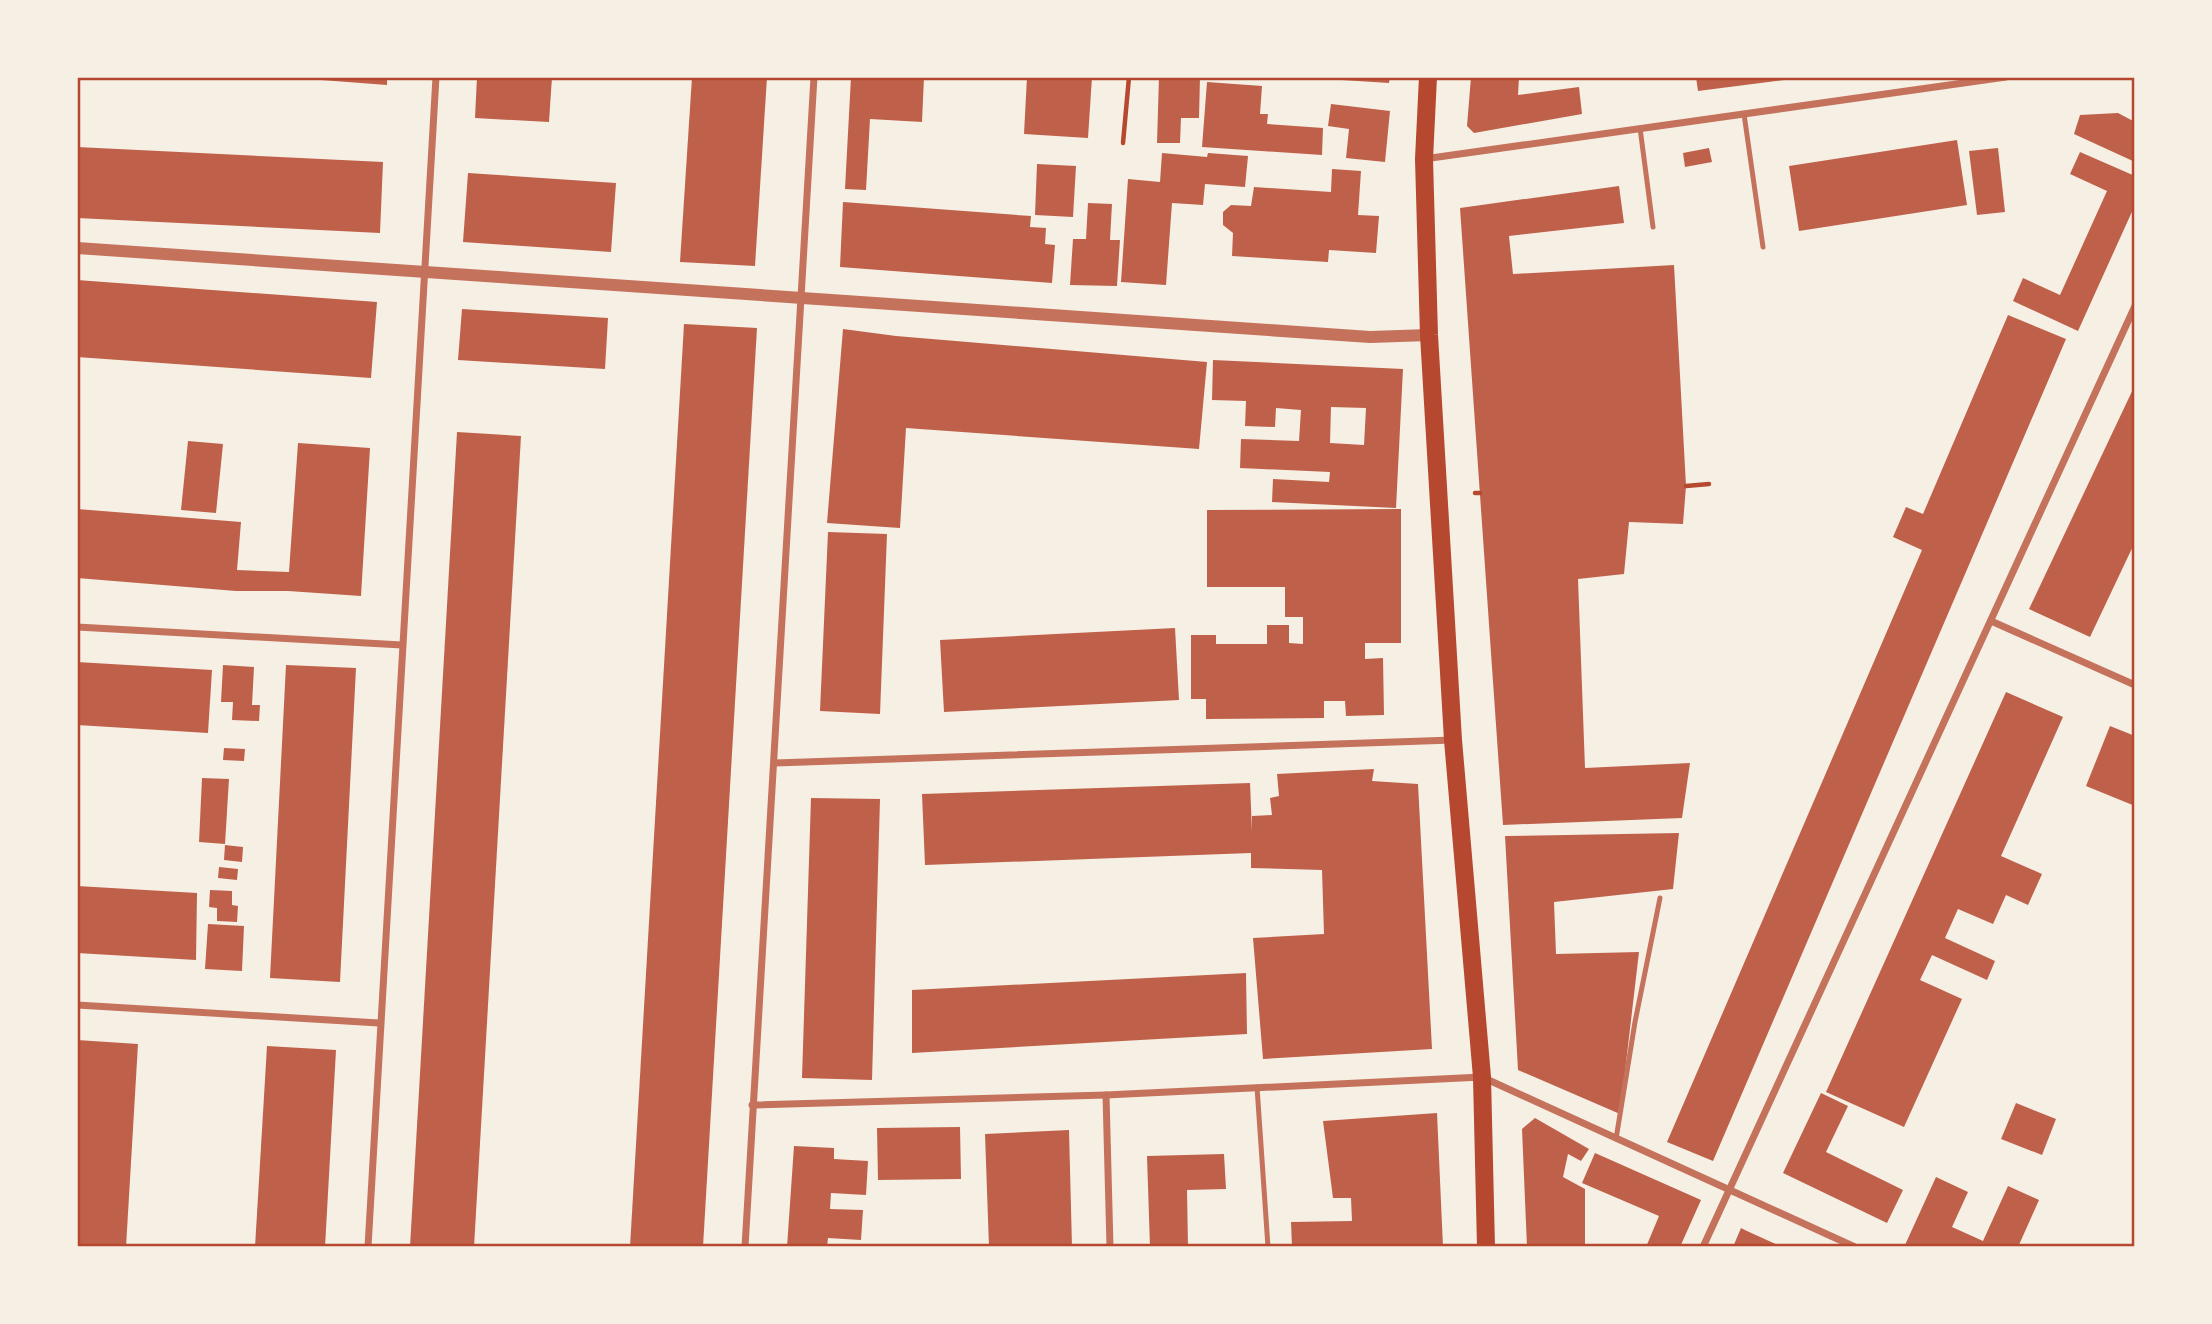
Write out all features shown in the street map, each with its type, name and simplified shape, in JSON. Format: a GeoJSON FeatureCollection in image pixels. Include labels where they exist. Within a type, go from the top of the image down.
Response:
{"type":"FeatureCollection","features":[{"type":"Feature","properties":{"kind":"main road"},"geometry":{"type":"LineString","coordinates":[[1429,77],[1424,159],[1429,335],[1453,740],[1482,1077],[1486,1247]]}},
{"type":"Feature","properties":{"kind":"street"},"geometry":{"type":"LineString","coordinates":[[368,1247],[436,77]]}},
{"type":"Feature","properties":{"kind":"street"},"geometry":{"type":"LineString","coordinates":[[745,1247],[814,77]]}},
{"type":"Feature","properties":{"kind":"street"},"geometry":{"type":"LineString","coordinates":[[1424,159],[2006,77]]}},
{"type":"Feature","properties":{"kind":"street"},"geometry":{"type":"LineString","coordinates":[[77,248],[1370,337],[1429,335]]}},
{"type":"Feature","properties":{"kind":"street"},"geometry":{"type":"LineString","coordinates":[[1703,1247],[2135,306]]}},
{"type":"Feature","properties":{"kind":"street"},"geometry":{"type":"LineString","coordinates":[[1991,621],[2135,685]]}},
{"type":"Feature","properties":{"kind":"street"},"geometry":{"type":"LineString","coordinates":[[77,627],[402,645]]}},
{"type":"Feature","properties":{"kind":"street"},"geometry":{"type":"LineString","coordinates":[[775,762],[1453,740]]}},
{"type":"Feature","properties":{"kind":"street"},"geometry":{"type":"LineString","coordinates":[[77,1006],[379,1023]]}},
{"type":"Feature","properties":{"kind":"street"},"geometry":{"type":"LineString","coordinates":[[752,1105],[1106,1095],[1482,1077],[1855,1247]]}},
{"type":"Feature","properties":{"kind":"street"},"geometry":{"type":"LineString","coordinates":[[1106,1095],[1110,1247]]}},
{"type":"Feature","properties":{"kind":"lane"},"geometry":{"type":"LineString","coordinates":[[1744,114],[1763,247]]}},
{"type":"Feature","properties":{"kind":"lane"},"geometry":{"type":"LineString","coordinates":[[1640,128],[1653,227]]}},
{"type":"Feature","properties":{"kind":"lane"},"geometry":{"type":"LineString","coordinates":[[1616,1139],[1635,1022],[1660,898]]}},
{"type":"Feature","properties":{"kind":"lane"},"geometry":{"type":"LineString","coordinates":[[1257,1087],[1268,1247]]}},
{"type":"Feature","properties":{"kind":"path"},"geometry":{"type":"LineString","coordinates":[[1123,143],[1129,77]]}},
{"type":"Feature","properties":{"kind":"path"},"geometry":{"type":"LineString","coordinates":[[1686,486],[1709,484]]}},
{"type":"Feature","properties":{"kind":"building"},"geometry":{"type":"Polygon","coordinates":[[[321,77],[387,77],[387,85],[321,80],[321,77]]]}},
{"type":"Feature","properties":{"kind":"building"},"geometry":{"type":"Polygon","coordinates":[[[477,77],[552,77],[549,122],[475,118],[477,77]]]}},
{"type":"Feature","properties":{"kind":"building"},"geometry":{"type":"Polygon","coordinates":[[[692,77],[767,77],[755,266],[680,262],[692,77]]]}},
{"type":"Feature","properties":{"kind":"building"},"geometry":{"type":"Polygon","coordinates":[[[851,77],[924,77],[922,122],[870,119],[866,190],[845,189],[851,77]]]}},
{"type":"Feature","properties":{"kind":"building"},"geometry":{"type":"Polygon","coordinates":[[[1027,77],[1092,77],[1088,138],[1024,134],[1027,77]]]}},
{"type":"Feature","properties":{"kind":"building"},"geometry":{"type":"Polygon","coordinates":[[[1159,77],[1200,77],[1199,118],[1181,118],[1180,143],[1157,143],[1159,77]]]}},
{"type":"Feature","properties":{"kind":"building"},"geometry":{"type":"Polygon","coordinates":[[[1326,77],[1390,77],[1389,83],[1326,77]]]}},
{"type":"Feature","properties":{"kind":"building"},"geometry":{"type":"Polygon","coordinates":[[[1471,77],[1519,77],[1518,95],[1579,87],[1582,114],[1474,133],[1467,126],[1471,77]]]}},
{"type":"Feature","properties":{"kind":"building"},"geometry":{"type":"Polygon","coordinates":[[[1696,77],[1792,77],[1792,79],[1698,91],[1696,77]]]}},
{"type":"Feature","properties":{"kind":"building"},"geometry":{"type":"Polygon","coordinates":[[[1207,82],[1262,86],[1260,114],[1268,114],[1267,124],[1323,128],[1322,155],[1202,147],[1207,82]]]}},
{"type":"Feature","properties":{"kind":"building"},"geometry":{"type":"Polygon","coordinates":[[[1331,104],[1390,111],[1385,162],[1346,158],[1349,129],[1328,126],[1331,104]]]}},
{"type":"Feature","properties":{"kind":"building"},"geometry":{"type":"Polygon","coordinates":[[[2118,113],[2135,122],[2135,162],[2074,134],[2080,115],[2118,113]]]}},
{"type":"Feature","properties":{"kind":"building"},"geometry":{"type":"Polygon","coordinates":[[[1957,140],[1967,205],[1799,231],[1789,166],[1957,140]]]}},
{"type":"Feature","properties":{"kind":"building"},"geometry":{"type":"Polygon","coordinates":[[[77,147],[383,162],[380,233],[77,218],[77,147]]]}},
{"type":"Feature","properties":{"kind":"building"},"geometry":{"type":"Polygon","coordinates":[[[1709,148],[1712,162],[1685,167],[1683,153],[1709,148]]]}},
{"type":"Feature","properties":{"kind":"building"},"geometry":{"type":"Polygon","coordinates":[[[1998,148],[2005,212],[1977,215],[1969,151],[1998,148]]]}},
{"type":"Feature","properties":{"kind":"building"},"geometry":{"type":"Polygon","coordinates":[[[2080,152],[2135,176],[2135,205],[2078,331],[2013,301],[2023,278],[2060,295],[2107,191],[2070,174],[2080,152]]]}},
{"type":"Feature","properties":{"kind":"building"},"geometry":{"type":"Polygon","coordinates":[[[1162,153],[1207,157],[1208,153],[1248,156],[1245,187],[1205,184],[1203,205],[1172,203],[1166,285],[1121,282],[1128,179],[1160,182],[1162,153]]]}},
{"type":"Feature","properties":{"kind":"building"},"geometry":{"type":"Polygon","coordinates":[[[1037,164],[1076,166],[1073,217],[1035,215],[1037,164]]]}},
{"type":"Feature","properties":{"kind":"building"},"geometry":{"type":"Polygon","coordinates":[[[1332,169],[1361,171],[1358,215],[1379,216],[1376,253],[1329,250],[1328,262],[1232,256],[1233,233],[1223,225],[1223,212],[1231,205],[1251,206],[1254,187],[1331,192],[1332,169]]]}},
{"type":"Feature","properties":{"kind":"building"},"geometry":{"type":"Polygon","coordinates":[[[468,173],[616,183],[611,252],[463,242],[468,173]]]}},
{"type":"Feature","properties":{"kind":"building"},"geometry":{"type":"Polygon","coordinates":[[[1619,186],[1624,223],[1509,236],[1513,274],[1674,265],[1686,486],[1683,524],[1629,522],[1624,574],[1578,579],[1585,768],[1690,763],[1682,818],[1503,825],[1460,208],[1619,186]]]}},
{"type":"Feature","properties":{"kind":"building"},"geometry":{"type":"Polygon","coordinates":[[[843,202],[1031,216],[1030,227],[1046,228],[1045,244],[1055,245],[1052,283],[840,267],[843,202]]]}},
{"type":"Feature","properties":{"kind":"building"},"geometry":{"type":"Polygon","coordinates":[[[1088,203],[1112,204],[1110,240],[1120,240],[1117,286],[1070,285],[1073,239],[1086,239],[1088,203]]]}},
{"type":"Feature","properties":{"kind":"building"},"geometry":{"type":"Polygon","coordinates":[[[77,280],[377,302],[371,378],[77,357],[77,280]]]}},
{"type":"Feature","properties":{"kind":"building"},"geometry":{"type":"Polygon","coordinates":[[[462,309],[608,318],[605,369],[458,360],[462,309]]]}},
{"type":"Feature","properties":{"kind":"building"},"geometry":{"type":"Polygon","coordinates":[[[2008,315],[2066,339],[1713,1161],[1667,1142],[1922,550],[1893,537],[1906,507],[1923,514],[2008,315]]]}},
{"type":"Feature","properties":{"kind":"building"},"geometry":{"type":"Polygon","coordinates":[[[684,324],[757,328],[703,1247],[630,1247],[684,324]]]}},
{"type":"Feature","properties":{"kind":"building"},"geometry":{"type":"Polygon","coordinates":[[[843,329],[896,336],[1207,362],[1199,449],[906,428],[900,528],[827,523],[843,329]]]}},
{"type":"Feature","properties":{"kind":"building"},"geometry":{"type":"Polygon","coordinates":[[[1213,360],[1403,369],[1396,508],[1272,502],[1273,479],[1329,482],[1330,472],[1240,468],[1241,439],[1299,441],[1301,410],[1276,408],[1275,427],[1245,426],[1246,401],[1212,400],[1213,360]],[[1331,407],[1330,443],[1364,445],[1366,408],[1331,407]]]}},
{"type":"Feature","properties":{"kind":"building"},"geometry":{"type":"Polygon","coordinates":[[[2135,385],[2135,542],[2090,637],[2029,609],[2135,385]]]}},
{"type":"Feature","properties":{"kind":"building"},"geometry":{"type":"Polygon","coordinates":[[[457,432],[521,436],[474,1247],[410,1247],[457,432]]]}},
{"type":"Feature","properties":{"kind":"building"},"geometry":{"type":"Polygon","coordinates":[[[188,441],[223,444],[216,513],[181,510],[188,441]]]}},
{"type":"Feature","properties":{"kind":"building"},"geometry":{"type":"Polygon","coordinates":[[[298,443],[370,448],[361,596],[236,591],[77,578],[77,509],[241,522],[237,570],[289,572],[298,443]]]}},
{"type":"Feature","properties":{"kind":"building"},"geometry":{"type":"Polygon","coordinates":[[[1401,509],[1401,643],[1365,643],[1365,659],[1383,658],[1384,715],[1346,716],[1345,701],[1324,701],[1324,718],[1206,719],[1206,699],[1191,699],[1191,635],[1216,635],[1216,644],[1267,644],[1267,625],[1289,625],[1289,643],[1303,644],[1303,617],[1285,617],[1285,587],[1207,587],[1207,510],[1401,509]]]}},
{"type":"Feature","properties":{"kind":"building"},"geometry":{"type":"Polygon","coordinates":[[[828,532],[887,534],[880,714],[820,711],[828,532]]]}},
{"type":"Feature","properties":{"kind":"building"},"geometry":{"type":"Polygon","coordinates":[[[1175,628],[1179,700],[944,712],[940,640],[1175,628]]]}},
{"type":"Feature","properties":{"kind":"building"},"geometry":{"type":"Polygon","coordinates":[[[77,662],[212,670],[208,733],[77,725],[77,662]]]}},
{"type":"Feature","properties":{"kind":"building"},"geometry":{"type":"Polygon","coordinates":[[[223,665],[254,667],[252,705],[260,705],[259,721],[232,720],[233,702],[221,702],[223,665]]]}},
{"type":"Feature","properties":{"kind":"building"},"geometry":{"type":"Polygon","coordinates":[[[286,665],[356,668],[340,982],[270,978],[286,665]]]}},
{"type":"Feature","properties":{"kind":"building"},"geometry":{"type":"Polygon","coordinates":[[[2006,692],[2063,717],[2001,856],[2042,874],[2028,905],[2006,895],[1993,924],[1958,909],[1945,938],[1995,961],[1987,980],[1932,955],[1920,980],[1962,999],[1904,1127],[1826,1092],[2006,692]]]}},
{"type":"Feature","properties":{"kind":"building"},"geometry":{"type":"Polygon","coordinates":[[[2110,726],[2135,736],[2135,806],[2086,786],[2110,726]]]}},
{"type":"Feature","properties":{"kind":"building"},"geometry":{"type":"Polygon","coordinates":[[[224,748],[245,749],[244,761],[223,760],[224,748]]]}},
{"type":"Feature","properties":{"kind":"building"},"geometry":{"type":"Polygon","coordinates":[[[1374,769],[1372,781],[1418,784],[1432,1049],[1263,1059],[1253,938],[1324,934],[1322,870],[1251,868],[1251,853],[925,865],[922,794],[1250,783],[1252,832],[1252,816],[1272,815],[1270,798],[1279,796],[1277,774],[1374,769]]]}},
{"type":"Feature","properties":{"kind":"building"},"geometry":{"type":"Polygon","coordinates":[[[202,778],[229,779],[225,844],[199,842],[202,778]]]}},
{"type":"Feature","properties":{"kind":"building"},"geometry":{"type":"Polygon","coordinates":[[[811,798],[880,799],[872,1080],[802,1078],[811,798]]]}},
{"type":"Feature","properties":{"kind":"building"},"geometry":{"type":"Polygon","coordinates":[[[1679,833],[1673,889],[1554,902],[1556,954],[1639,952],[1620,1114],[1518,1070],[1505,836],[1679,833]]]}},
{"type":"Feature","properties":{"kind":"building"},"geometry":{"type":"Polygon","coordinates":[[[225,845],[243,847],[242,862],[224,860],[225,845]]]}},
{"type":"Feature","properties":{"kind":"building"},"geometry":{"type":"Polygon","coordinates":[[[219,867],[238,869],[237,880],[218,878],[219,867]]]}},
{"type":"Feature","properties":{"kind":"building"},"geometry":{"type":"Polygon","coordinates":[[[77,886],[197,893],[196,960],[77,953],[77,886]]]}},
{"type":"Feature","properties":{"kind":"building"},"geometry":{"type":"Polygon","coordinates":[[[210,890],[232,891],[232,905],[238,906],[237,922],[217,921],[217,908],[209,907],[210,890]]]}},
{"type":"Feature","properties":{"kind":"building"},"geometry":{"type":"Polygon","coordinates":[[[208,924],[244,926],[242,971],[205,969],[208,924]]]}},
{"type":"Feature","properties":{"kind":"building"},"geometry":{"type":"Polygon","coordinates":[[[1246,973],[1247,1034],[912,1053],[912,990],[1246,973]]]}},
{"type":"Feature","properties":{"kind":"building"},"geometry":{"type":"Polygon","coordinates":[[[77,1040],[138,1044],[126,1247],[77,1247],[77,1040]]]}},
{"type":"Feature","properties":{"kind":"building"},"geometry":{"type":"Polygon","coordinates":[[[267,1046],[336,1050],[325,1247],[255,1247],[267,1046]]]}},
{"type":"Feature","properties":{"kind":"building"},"geometry":{"type":"Polygon","coordinates":[[[1821,1093],[1848,1106],[1826,1152],[1903,1190],[1887,1223],[1783,1173],[1821,1093]]]}},
{"type":"Feature","properties":{"kind":"building"},"geometry":{"type":"Polygon","coordinates":[[[2016,1103],[2056,1119],[2042,1155],[2001,1139],[2016,1103]]]}},
{"type":"Feature","properties":{"kind":"building"},"geometry":{"type":"Polygon","coordinates":[[[1437,1113],[1443,1247],[1292,1247],[1291,1222],[1352,1221],[1351,1198],[1333,1198],[1323,1121],[1437,1113]]]}},
{"type":"Feature","properties":{"kind":"building"},"geometry":{"type":"Polygon","coordinates":[[[1535,1118],[1589,1149],[1581,1161],[1568,1154],[1563,1177],[1585,1189],[1585,1247],[1527,1247],[1522,1129],[1535,1118]]]}},
{"type":"Feature","properties":{"kind":"building"},"geometry":{"type":"Polygon","coordinates":[[[960,1127],[961,1179],[878,1180],[877,1128],[960,1127]]]}},
{"type":"Feature","properties":{"kind":"building"},"geometry":{"type":"Polygon","coordinates":[[[1069,1130],[1072,1247],[989,1247],[985,1134],[1069,1130]]]}},
{"type":"Feature","properties":{"kind":"building"},"geometry":{"type":"Polygon","coordinates":[[[794,1146],[834,1148],[834,1159],[868,1161],[866,1195],[831,1193],[830,1209],[863,1210],[861,1240],[828,1238],[827,1247],[787,1247],[794,1146]]]}},
{"type":"Feature","properties":{"kind":"building"},"geometry":{"type":"Polygon","coordinates":[[[1595,1153],[1701,1200],[1680,1247],[1646,1247],[1659,1216],[1582,1183],[1595,1153]]]}},
{"type":"Feature","properties":{"kind":"building"},"geometry":{"type":"Polygon","coordinates":[[[1224,1154],[1226,1189],[1187,1190],[1188,1247],[1150,1247],[1147,1156],[1224,1154]]]}},
{"type":"Feature","properties":{"kind":"building"},"geometry":{"type":"Polygon","coordinates":[[[1936,1177],[1968,1192],[1952,1227],[1983,1241],[2008,1186],[2039,1200],[2018,1247],[1905,1245],[1936,1177]]]}},
{"type":"Feature","properties":{"kind":"building"},"geometry":{"type":"Polygon","coordinates":[[[1741,1228],[1747,1231],[1782,1247],[1733,1247],[1741,1228]]]}}]}
